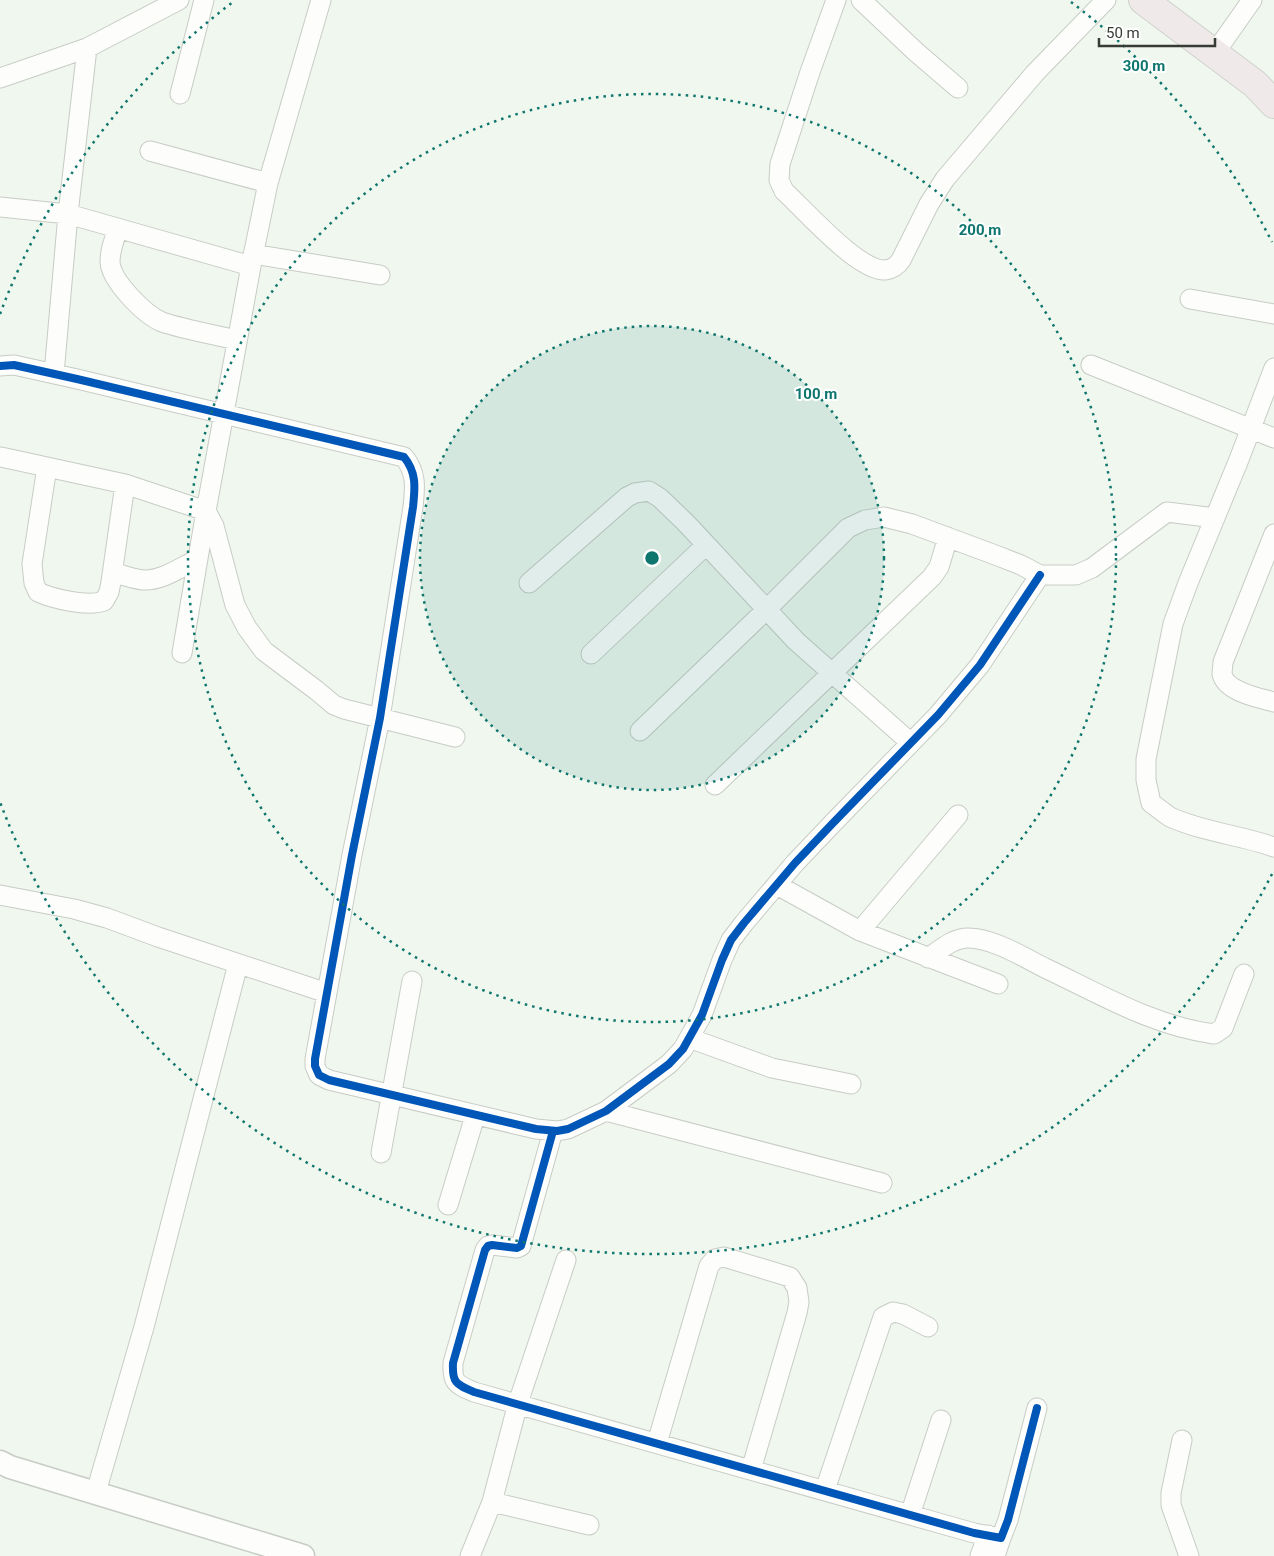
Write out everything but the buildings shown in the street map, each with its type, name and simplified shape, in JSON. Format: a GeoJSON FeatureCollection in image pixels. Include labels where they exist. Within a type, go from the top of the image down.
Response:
{"type":"FeatureCollection","features":[{"type":"Feature","properties":{"kind":"main road"},"geometry":{"type":"LineString","coordinates":[[1143,0],[1254,84],[1274,104]]}},
{"type":"Feature","properties":{"kind":"street"},"geometry":{"type":"LineString","coordinates":[[180,94],[204,0]]}},
{"type":"Feature","properties":{"kind":"street"},"geometry":{"type":"LineString","coordinates":[[182,653],[237,340],[268,183],[321,0]]}},
{"type":"Feature","properties":{"kind":"street"},"geometry":{"type":"LineString","coordinates":[[836,0],[780,164],[779,180],[784,191],[849,253],[862,261],[884,270],[896,267],[901,260],[929,204],[945,179],[1035,73],[1106,0]]}},
{"type":"Feature","properties":{"kind":"street"},"geometry":{"type":"LineString","coordinates":[[861,0],[916,52],[958,88]]}},
{"type":"Feature","properties":{"kind":"street"},"geometry":{"type":"LineString","coordinates":[[1214,54],[1252,0]]}},
{"type":"Feature","properties":{"kind":"street"},"geometry":{"type":"LineString","coordinates":[[0,78],[87,48],[176,1]]}},
{"type":"Feature","properties":{"kind":"street"},"geometry":{"type":"LineString","coordinates":[[54,374],[68,214],[87,48]]}},
{"type":"Feature","properties":{"kind":"street"},"geometry":{"type":"LineString","coordinates":[[150,151],[268,183]]}},
{"type":"Feature","properties":{"kind":"street"},"geometry":{"type":"LineString","coordinates":[[0,207],[68,214],[252,260],[380,275]]}},
{"type":"Feature","properties":{"kind":"street"},"geometry":{"type":"LineString","coordinates":[[118,228],[111,248],[110,264],[115,277],[138,304],[160,321],[237,340]]}},
{"type":"Feature","properties":{"kind":"street"},"geometry":{"type":"LineString","coordinates":[[1190,299],[1274,314]]}},
{"type":"Feature","properties":{"kind":"street"},"geometry":{"type":"LineString","coordinates":[[0,366],[14,365],[54,374],[404,457],[410,465],[415,487],[413,507],[380,718],[352,855],[315,1059],[316,1066],[319,1075],[329,1080],[536,1129],[553,1131],[568,1128],[606,1110],[669,1064],[683,1049],[702,1015],[731,940],[744,922],[833,823],[938,715],[980,665],[1040,575]]}},
{"type":"Feature","properties":{"kind":"street"},"geometry":{"type":"LineString","coordinates":[[1091,365],[1274,438]]}},
{"type":"Feature","properties":{"kind":"street"},"geometry":{"type":"LineString","coordinates":[[1274,368],[1188,584],[1174,624],[1146,759],[1146,780],[1151,803],[1169,816],[1198,827],[1261,842],[1274,847]]}},
{"type":"Feature","properties":{"kind":"street"},"geometry":{"type":"LineString","coordinates":[[1,457],[125,484],[206,511],[214,526],[235,605],[247,628],[264,651],[334,705],[455,737]]}},
{"type":"Feature","properties":{"kind":"street"},"geometry":{"type":"LineString","coordinates":[[47,467],[32,564],[34,583],[38,592],[49,597],[87,604],[104,602],[109,592],[113,572],[125,484]]}},
{"type":"Feature","properties":{"kind":"street"},"geometry":{"type":"LineString","coordinates":[[530,584],[626,497],[649,491],[660,498],[796,641],[911,743]]}},
{"type":"Feature","properties":{"kind":"street"},"geometry":{"type":"LineString","coordinates":[[640,732],[848,528],[865,520],[884,517],[912,524],[1021,565],[1040,575],[1076,575],[1092,568],[1167,512],[1215,518]]}},
{"type":"Feature","properties":{"kind":"street"},"geometry":{"type":"LineString","coordinates":[[1274,534],[1223,662],[1222,674],[1228,684],[1245,694],[1274,702]]}},
{"type":"Feature","properties":{"kind":"street"},"geometry":{"type":"LineString","coordinates":[[715,785],[932,576],[938,566],[948,537]]}},
{"type":"Feature","properties":{"kind":"street"},"geometry":{"type":"LineString","coordinates":[[591,654],[706,545]]}},
{"type":"Feature","properties":{"kind":"street"},"geometry":{"type":"LineString","coordinates":[[113,572],[142,580],[152,579],[165,576],[198,559]]}},
{"type":"Feature","properties":{"kind":"street"},"geometry":{"type":"LineString","coordinates":[[860,931],[958,815]]}},
{"type":"Feature","properties":{"kind":"street"},"geometry":{"type":"LineString","coordinates":[[777,884],[860,931],[998,984]]}},
{"type":"Feature","properties":{"kind":"street"},"geometry":{"type":"LineString","coordinates":[[0,895],[74,909],[107,918],[327,993]]}},
{"type":"Feature","properties":{"kind":"street"},"geometry":{"type":"LineString","coordinates":[[928,958],[957,940],[968,938],[982,940],[1008,950],[1139,1014],[1177,1027],[1214,1034],[1223,1028],[1244,974]]}},
{"type":"Feature","properties":{"kind":"street"},"geometry":{"type":"LineString","coordinates":[[96,1492],[147,1317],[238,964]]}},
{"type":"Feature","properties":{"kind":"street"},"geometry":{"type":"LineString","coordinates":[[382,1153],[412,981]]}},
{"type":"Feature","properties":{"kind":"street"},"geometry":{"type":"LineString","coordinates":[[689,1038],[772,1068],[851,1084]]}},
{"type":"Feature","properties":{"kind":"street"},"geometry":{"type":"LineString","coordinates":[[606,1110],[882,1183]]}},
{"type":"Feature","properties":{"kind":"street"},"geometry":{"type":"LineString","coordinates":[[448,1205],[475,1116]]}},
{"type":"Feature","properties":{"kind":"street"},"geometry":{"type":"LineString","coordinates":[[553,1131],[521,1246],[517,1248],[492,1245],[488,1246],[485,1250],[453,1363],[453,1376],[460,1386],[474,1392],[974,1533],[994,1543]]}},
{"type":"Feature","properties":{"kind":"street"},"geometry":{"type":"LineString","coordinates":[[657,1443],[709,1266],[715,1259],[724,1257],[790,1277],[797,1288],[797,1313],[751,1470]]}},
{"type":"Feature","properties":{"kind":"street"},"geometry":{"type":"LineString","coordinates":[[470,1556],[492,1502],[518,1403],[566,1260]]}},
{"type":"Feature","properties":{"kind":"street"},"geometry":{"type":"LineString","coordinates":[[825,1490],[883,1316],[893,1312],[903,1314],[928,1327]]}},
{"type":"Feature","properties":{"kind":"street"},"geometry":{"type":"LineString","coordinates":[[980,1556],[994,1543],[1008,1520],[1038,1408]]}},
{"type":"Feature","properties":{"kind":"street"},"geometry":{"type":"LineString","coordinates":[[910,1515],[941,1420]]}},
{"type":"Feature","properties":{"kind":"street"},"geometry":{"type":"LineString","coordinates":[[1182,1440],[1171,1493],[1171,1505],[1189,1556]]}},
{"type":"Feature","properties":{"kind":"street"},"geometry":{"type":"LineString","coordinates":[[0,1462],[303,1556]]}},
{"type":"Feature","properties":{"kind":"street"},"geometry":{"type":"LineString","coordinates":[[492,1502],[589,1525]]}},
{"type":"Feature","properties":{"kind":"cycle path"},"geometry":{"type":"LineString","coordinates":[[0,366],[14,365],[77,379],[404,457],[413,475],[413,507],[380,718],[352,855],[315,1066],[319,1075],[329,1080],[536,1129],[557,1131],[568,1129],[606,1111],[669,1064],[683,1049],[702,1015],[731,940],[795,863],[938,715],[980,665],[1040,575]]}},
{"type":"Feature","properties":{"kind":"cycle path"},"geometry":{"type":"LineString","coordinates":[[553,1131],[521,1246],[517,1248],[492,1245],[488,1246],[485,1250],[453,1363],[454,1379],[459,1385],[474,1392],[974,1533],[1001,1538],[1008,1520],[1037,1408]]}}]}
